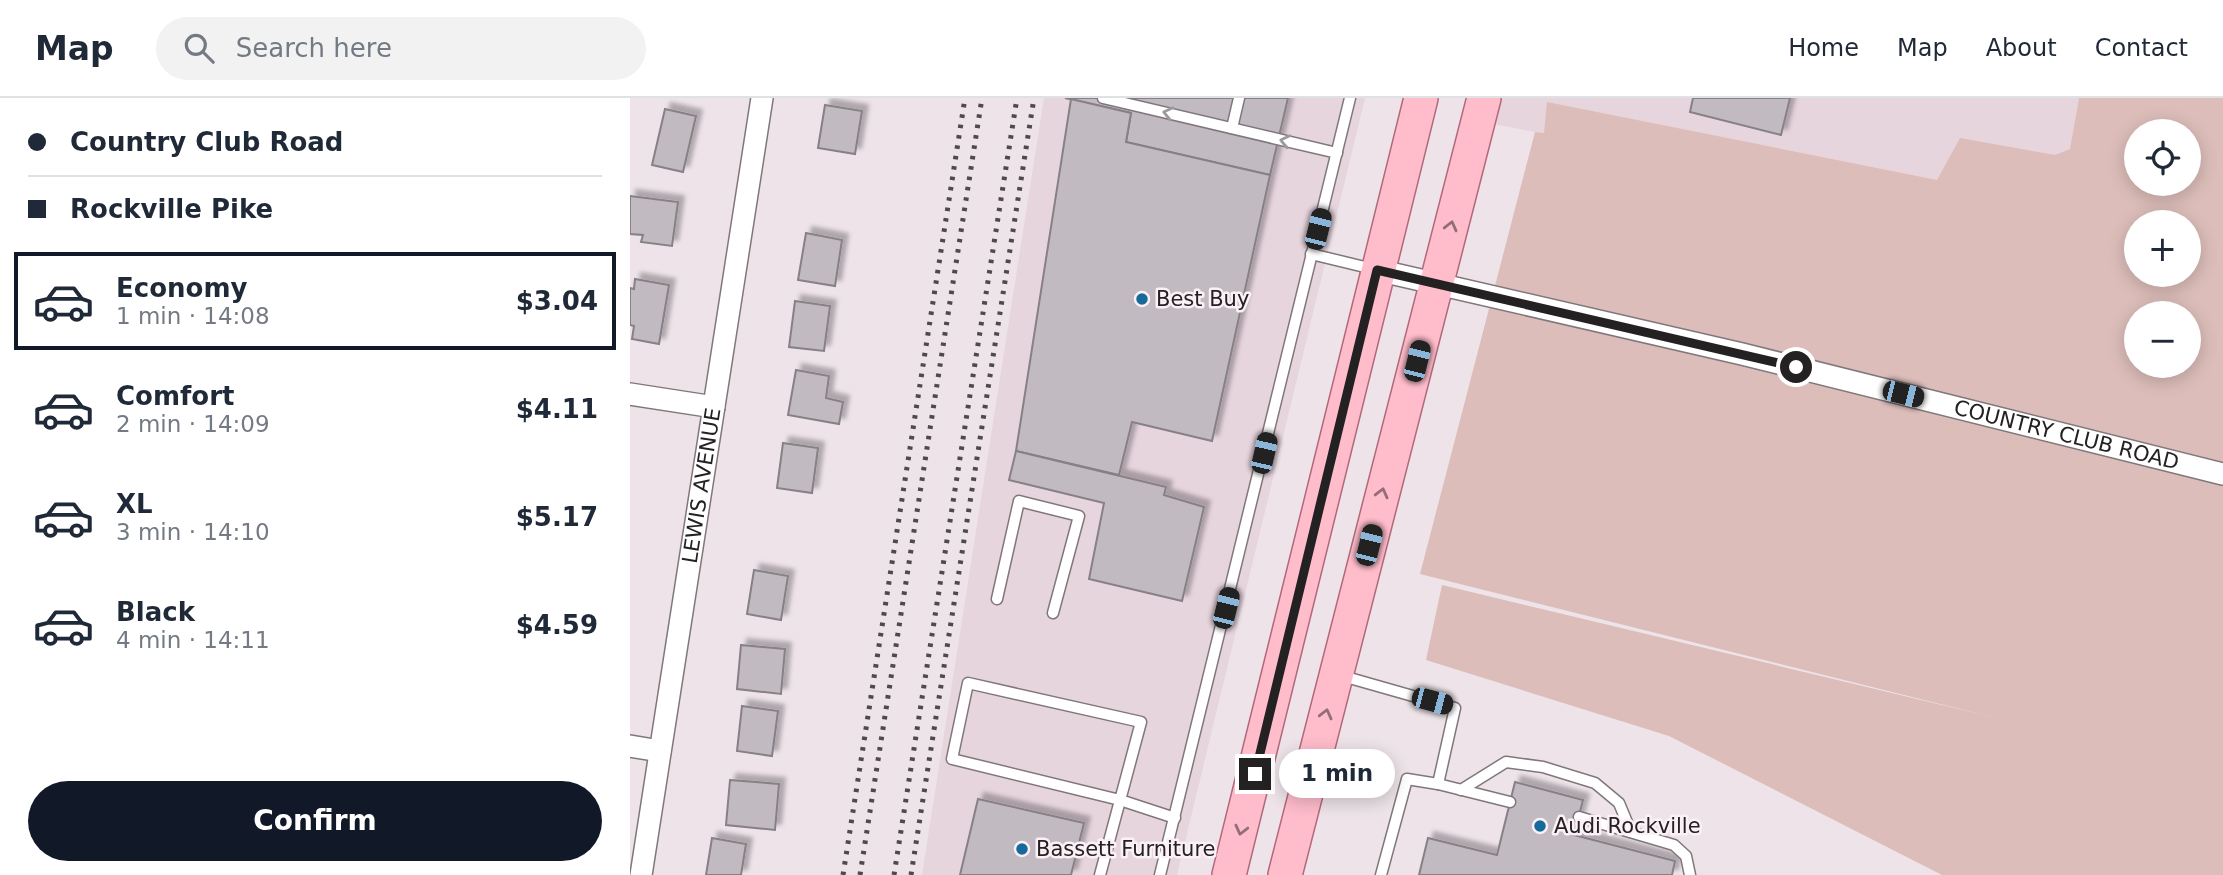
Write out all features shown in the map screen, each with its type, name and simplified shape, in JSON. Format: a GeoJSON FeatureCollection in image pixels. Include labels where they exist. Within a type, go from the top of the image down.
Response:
{"type":"FeatureCollection","features":[{"type":"Feature","properties":{"kind":"main road"},"geometry":{"type":"LineString","coordinates":[[1229,875],[1421,98]]}},
{"type":"Feature","properties":{"kind":"main road"},"geometry":{"type":"LineString","coordinates":[[1285,875],[1484,98]]}},
{"type":"Feature","properties":{"kind":"main road"},"geometry":{"type":"LineString","coordinates":[[1284,661],[1336,674]]}},
{"type":"Feature","properties":{"kind":"street","name":"LEWIS AVENUE"},"geometry":{"type":"LineString","coordinates":[[641,875],[762,98]]}},
{"type":"Feature","properties":{"kind":"street","name":"COUNTRY CLUB ROAD"},"geometry":{"type":"LineString","coordinates":[[1377,270],[1742,354],[2223,474]]}},
{"type":"Feature","properties":{"kind":"street"},"geometry":{"type":"LineString","coordinates":[[630,394],[714,407]]}},
{"type":"Feature","properties":{"kind":"street"},"geometry":{"type":"LineString","coordinates":[[630,746],[660,751]]}},
{"type":"Feature","properties":{"kind":"lane"},"geometry":{"type":"LineString","coordinates":[[1103,98],[1337,153]]}},
{"type":"Feature","properties":{"kind":"lane"},"geometry":{"type":"LineString","coordinates":[[1232,128],[1240,98]]}},
{"type":"Feature","properties":{"kind":"lane"},"geometry":{"type":"LineString","coordinates":[[1160,875],[1350,98]]}},
{"type":"Feature","properties":{"kind":"lane"},"geometry":{"type":"LineString","coordinates":[[1311,254],[1377,270]]}},
{"type":"Feature","properties":{"kind":"lane"},"geometry":{"type":"LineString","coordinates":[[997,599],[1019,501],[1079,516],[1054,613]]}},
{"type":"Feature","properties":{"kind":"lane"},"geometry":{"type":"LineString","coordinates":[[1336,674],[1455,708],[1438,784]]}},
{"type":"Feature","properties":{"kind":"lane"},"geometry":{"type":"LineString","coordinates":[[1100,875],[1120,800],[1141,722],[968,683],[953,759],[1120,800],[1175,818]]}},
{"type":"Feature","properties":{"kind":"lane"},"geometry":{"type":"LineString","coordinates":[[1461,790],[1506,762],[1543,767],[1595,783],[1619,803],[1631,832]]}},
{"type":"Feature","properties":{"kind":"lane"},"geometry":{"type":"LineString","coordinates":[[1381,875],[1407,779],[1510,802]]}},
{"type":"Feature","properties":{"kind":"lane"},"geometry":{"type":"LineString","coordinates":[[1579,817],[1674,845],[1686,856],[1690,875]]}},
{"type":"Feature","properties":{"kind":"shaded area"},"geometry":{"type":"Polygon","coordinates":[[[1044,98],[1365,98],[1177,875],[922,875],[1044,98]]]}},
{"type":"Feature","properties":{"kind":"shaded area"},"geometry":{"type":"Polygon","coordinates":[[[1494,98],[2079,98],[2061,204],[1950,201],[1535,132],[1488,123],[1494,98]]]}},
{"type":"Feature","properties":{"kind":"shaded area"},"geometry":{"type":"Polygon","coordinates":[[[2079,98],[2223,98],[2223,875],[1942,875],[1669,736],[1426,660],[1442,585],[1992,717],[1420,574],[1535,132],[1544,133],[1547,102],[1937,180],[1960,138],[2055,155],[2070,149],[2079,98]]]}},
{"type":"Feature","properties":{"kind":"building"},"geometry":{"type":"Polygon","coordinates":[[[1065,98],[1288,98],[1270,175],[1126,142],[1131,113],[1065,98]]]}},
{"type":"Feature","properties":{"kind":"building"},"geometry":{"type":"Polygon","coordinates":[[[1693,98],[1790,98],[1781,135],[1690,112],[1693,98]]]}},
{"type":"Feature","properties":{"kind":"building","name":"Best Buy"},"geometry":{"type":"Polygon","coordinates":[[[1071,99],[1131,113],[1126,142],[1270,175],[1212,441],[1132,422],[1119,475],[1016,451],[1071,99]]]}},
{"type":"Feature","properties":{"kind":"building"},"geometry":{"type":"Polygon","coordinates":[[[825,105],[862,111],[855,154],[818,148],[825,105]]]}},
{"type":"Feature","properties":{"kind":"building"},"geometry":{"type":"Polygon","coordinates":[[[665,109],[696,116],[683,172],[652,165],[665,109]]]}},
{"type":"Feature","properties":{"kind":"building"},"geometry":{"type":"Polygon","coordinates":[[[630,196],[678,202],[672,246],[641,242],[643,235],[630,234],[630,196]]]}},
{"type":"Feature","properties":{"kind":"building"},"geometry":{"type":"Polygon","coordinates":[[[806,233],[842,240],[835,286],[798,280],[806,233]]]}},
{"type":"Feature","properties":{"kind":"building"},"geometry":{"type":"Polygon","coordinates":[[[635,279],[669,285],[659,344],[632,339],[634,326],[630,325],[630,288],[634,289],[635,279]]]}},
{"type":"Feature","properties":{"kind":"building"},"geometry":{"type":"Polygon","coordinates":[[[795,301],[830,306],[824,351],[789,347],[795,301]]]}},
{"type":"Feature","properties":{"kind":"building"},"geometry":{"type":"Polygon","coordinates":[[[796,370],[829,376],[826,398],[843,402],[839,424],[788,415],[796,370]]]}},
{"type":"Feature","properties":{"kind":"building"},"geometry":{"type":"Polygon","coordinates":[[[783,443],[818,448],[812,493],[777,488],[783,443]]]}},
{"type":"Feature","properties":{"kind":"building"},"geometry":{"type":"Polygon","coordinates":[[[1016,451],[1166,487],[1164,495],[1204,507],[1182,601],[1089,579],[1104,503],[1009,480],[1016,451]]]}},
{"type":"Feature","properties":{"kind":"building"},"geometry":{"type":"Polygon","coordinates":[[[754,570],[788,576],[781,620],[747,614],[754,570]]]}},
{"type":"Feature","properties":{"kind":"building"},"geometry":{"type":"Polygon","coordinates":[[[741,645],[785,649],[781,694],[737,689],[741,645]]]}},
{"type":"Feature","properties":{"kind":"building"},"geometry":{"type":"Polygon","coordinates":[[[742,706],[778,711],[772,756],[737,751],[742,706]]]}},
{"type":"Feature","properties":{"kind":"building"},"geometry":{"type":"Polygon","coordinates":[[[730,780],[779,784],[775,830],[726,825],[730,780]]]}},
{"type":"Feature","properties":{"kind":"building","name":"Audi Rockville"},"geometry":{"type":"Polygon","coordinates":[[[1515,782],[1583,800],[1574,835],[1675,861],[1672,875],[1419,875],[1428,838],[1497,855],[1515,782]]]}},
{"type":"Feature","properties":{"kind":"building","name":"Bassett Furniture"},"geometry":{"type":"Polygon","coordinates":[[[978,799],[1084,823],[1071,875],[960,875],[978,799]]]}},
{"type":"Feature","properties":{"kind":"building"},"geometry":{"type":"Polygon","coordinates":[[[712,838],[746,844],[741,875],[706,875],[712,838]]]}},
{"type":"Feature","properties":{"kind":"railway"},"geometry":{"type":"LineString","coordinates":[[843,875],[965,98]]}},
{"type":"Feature","properties":{"kind":"railway"},"geometry":{"type":"LineString","coordinates":[[860,875],[982,98]]}},
{"type":"Feature","properties":{"kind":"railway"},"geometry":{"type":"LineString","coordinates":[[894,875],[1017,98]]}},
{"type":"Feature","properties":{"kind":"railway"},"geometry":{"type":"LineString","coordinates":[[911,875],[1034,98]]}},
{"type":"Feature","properties":{"kind":"place","name":"Best Buy"},"geometry":{"type":"Point","coordinates":[1142,299]}},
{"type":"Feature","properties":{"kind":"place","name":"Audi Rockville"},"geometry":{"type":"Point","coordinates":[1540,826]}},
{"type":"Feature","properties":{"kind":"place","name":"Bassett Furniture"},"geometry":{"type":"Point","coordinates":[1022,849]}},
{"type":"Feature","properties":{"kind":"route"},"geometry":{"type":"LineString","coordinates":[[1255,774],[1377,270],[1796,367]]}}]}
